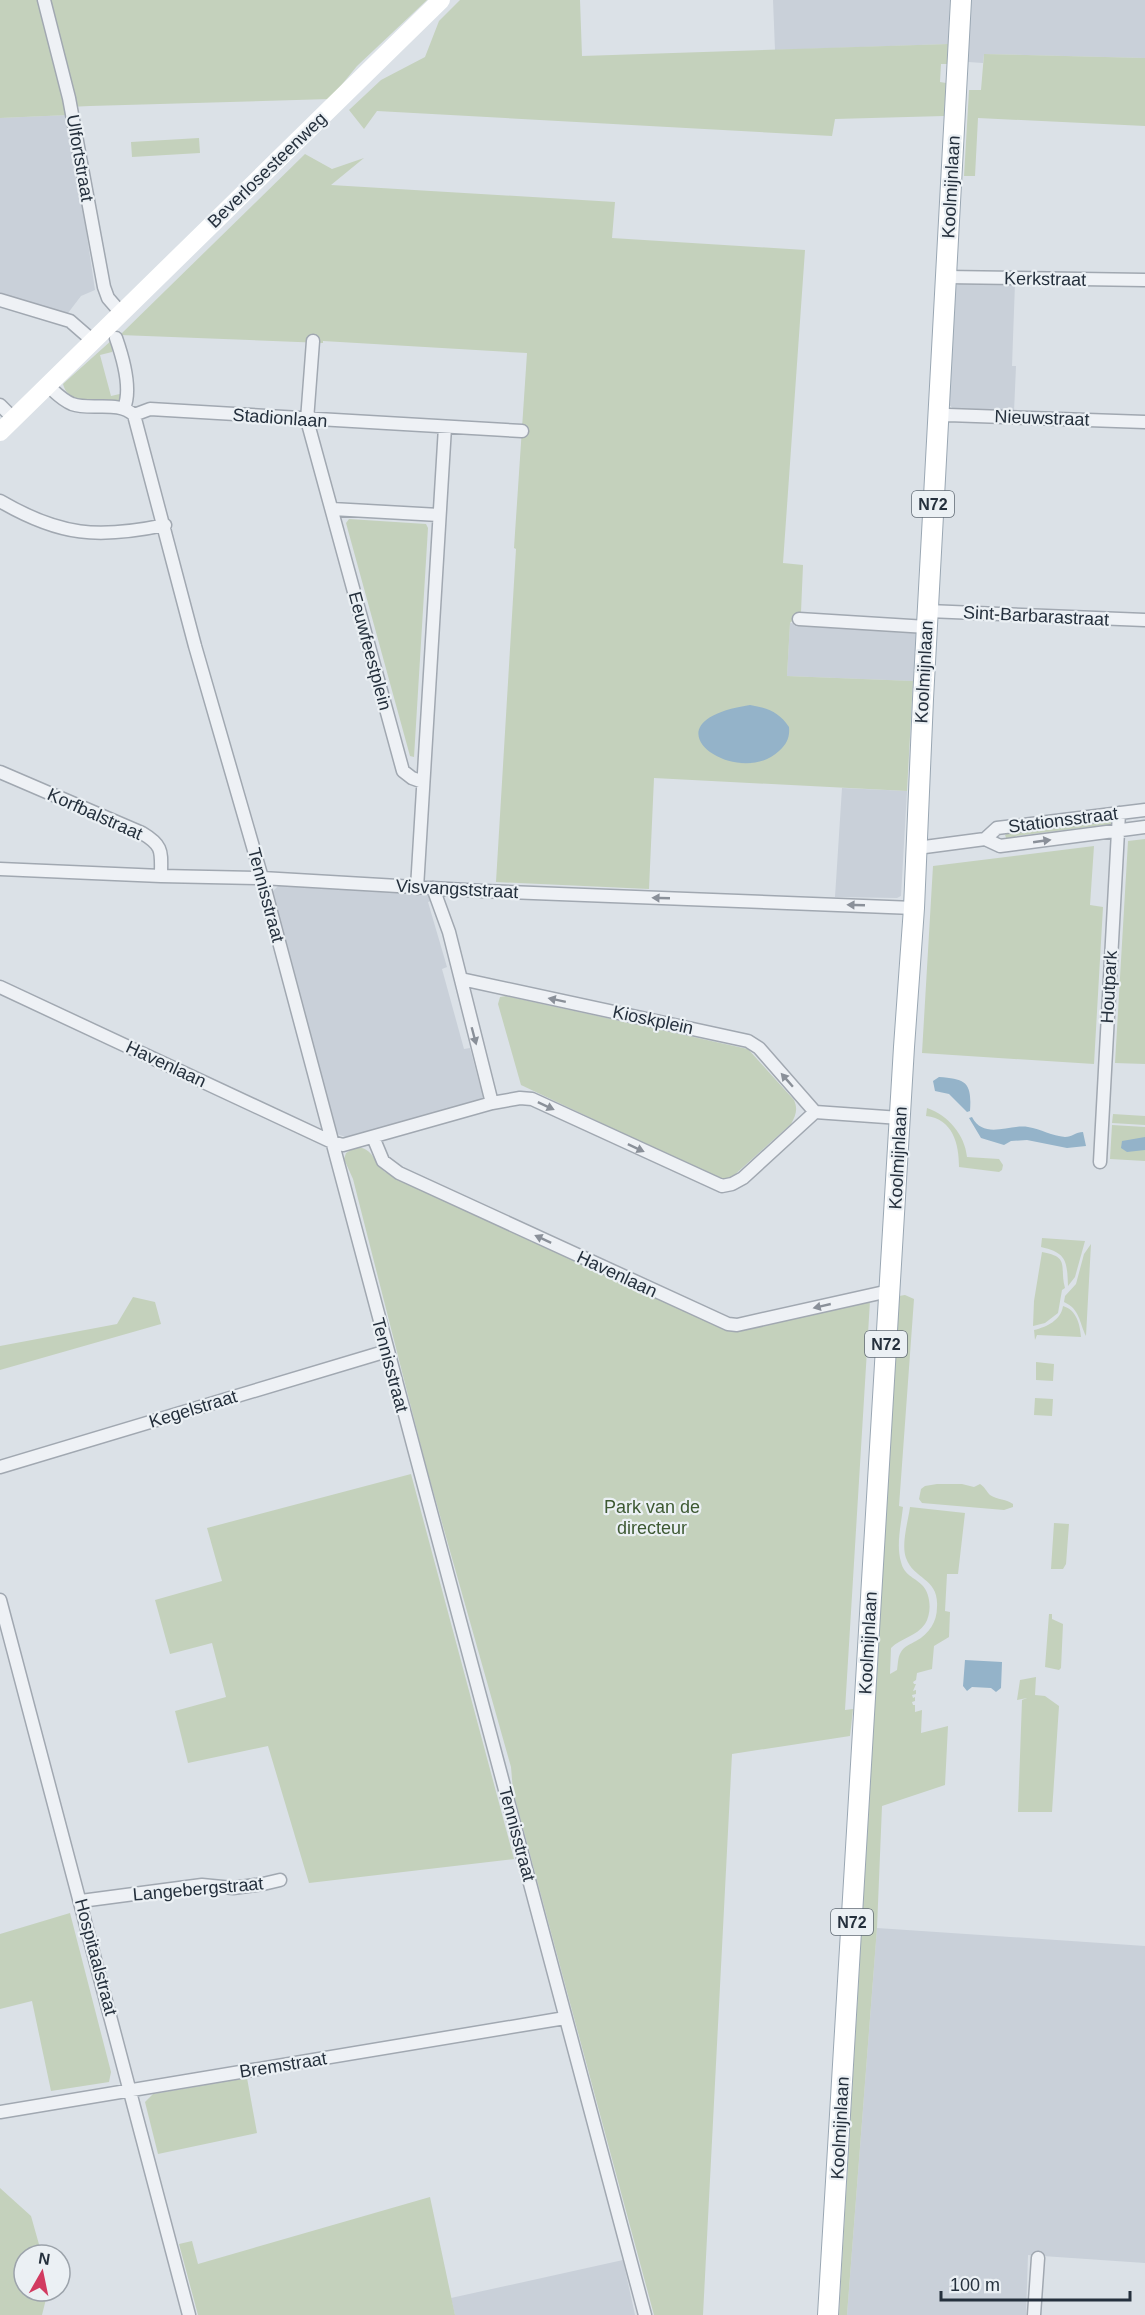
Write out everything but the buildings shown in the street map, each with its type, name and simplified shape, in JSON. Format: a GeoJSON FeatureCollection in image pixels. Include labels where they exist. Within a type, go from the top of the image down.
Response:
{"type":"FeatureCollection","features":[{"type":"Feature","properties":{"kind":"main road","name":"Koolmijnlaan"},"geometry":{"type":"LineString","coordinates":[[828,2315],[914,908],[927,619],[961,0]]}},
{"type":"Feature","properties":{"kind":"street","name":"Ulfortstraat"},"geometry":{"type":"LineString","coordinates":[[44,0],[68,92],[104,287],[108,298],[121,313]]}},
{"type":"Feature","properties":{"kind":"street","name":"Beverlosesteenweg"},"geometry":{"type":"LineString","coordinates":[[0,432],[441,0]]}},
{"type":"Feature","properties":{"kind":"street","name":"Kerkstraat"},"geometry":{"type":"LineString","coordinates":[[946,277],[1145,280]]}},
{"type":"Feature","properties":{"kind":"street"},"geometry":{"type":"LineString","coordinates":[[0,300],[70,321],[93,341]]}},
{"type":"Feature","properties":{"kind":"street","name":"Tennisstraat"},"geometry":{"type":"LineString","coordinates":[[116,338],[128,389],[129,412],[165,525],[195,645],[262,878],[645,2315]]}},
{"type":"Feature","properties":{"kind":"street","name":"Eeuwfeestplein"},"geometry":{"type":"LineString","coordinates":[[313,342],[307,420],[403,771],[423,782]]}},
{"type":"Feature","properties":{"kind":"street","name":"Stadionlaan"},"geometry":{"type":"LineString","coordinates":[[48,386],[64,400],[74,405],[129,412],[150,409],[522,431]]}},
{"type":"Feature","properties":{"kind":"street"},"geometry":{"type":"LineString","coordinates":[[0,405],[14,419]]}},
{"type":"Feature","properties":{"kind":"street","name":"Nieuwstraat"},"geometry":{"type":"LineString","coordinates":[[938,416],[1145,422]]}},
{"type":"Feature","properties":{"kind":"street"},"geometry":{"type":"LineString","coordinates":[[417,888],[445,427]]}},
{"type":"Feature","properties":{"kind":"street"},"geometry":{"type":"LineString","coordinates":[[0,501],[17,511],[68,530],[96,534],[127,533],[165,525]]}},
{"type":"Feature","properties":{"kind":"street"},"geometry":{"type":"LineString","coordinates":[[332,509],[439,514]]}},
{"type":"Feature","properties":{"kind":"street","name":"Sint-Barbarastraat"},"geometry":{"type":"LineString","coordinates":[[799,619],[1145,620]]}},
{"type":"Feature","properties":{"kind":"street","name":"Korfbalstraat"},"geometry":{"type":"LineString","coordinates":[[0,772],[142,833],[157,842],[161,850],[161,876]]}},
{"type":"Feature","properties":{"kind":"street","name":"Stationsstraat"},"geometry":{"type":"LineString","coordinates":[[985,839],[997,828],[1145,810]]}},
{"type":"Feature","properties":{"kind":"street","name":"Houtpark"},"geometry":{"type":"LineString","coordinates":[[1100,1162],[1119,813]]}},
{"type":"Feature","properties":{"kind":"street","name":"Stationsstraat"},"geometry":{"type":"LineString","coordinates":[[917,848],[985,839],[1000,846],[1145,827]]}},
{"type":"Feature","properties":{"kind":"street","name":"Visvangststraat"},"geometry":{"type":"LineString","coordinates":[[0,869],[262,878],[417,888],[914,908]]}},
{"type":"Feature","properties":{"kind":"street"},"geometry":{"type":"LineString","coordinates":[[433,888],[446,921],[492,1103]]}},
{"type":"Feature","properties":{"kind":"street","name":"Kioskplein"},"geometry":{"type":"LineString","coordinates":[[461,979],[748,1041],[759,1048],[815,1113]]}},
{"type":"Feature","properties":{"kind":"street","name":"Havenlaan"},"geometry":{"type":"LineString","coordinates":[[0,987],[332,1142]]}},
{"type":"Feature","properties":{"kind":"street"},"geometry":{"type":"LineString","coordinates":[[332,1142],[343,1145],[492,1103],[520,1098],[532,1099],[722,1186],[743,1178],[815,1113],[900,1118]]}},
{"type":"Feature","properties":{"kind":"street","name":"Havenlaan"},"geometry":{"type":"LineString","coordinates":[[373,1137],[383,1161],[399,1173],[728,1324],[737,1325],[890,1291]]}},
{"type":"Feature","properties":{"kind":"street","name":"Kegelstraat"},"geometry":{"type":"LineString","coordinates":[[0,1467],[387,1351]]}},
{"type":"Feature","properties":{"kind":"street","name":"Hospitaalstraat"},"geometry":{"type":"LineString","coordinates":[[0,1600],[189,2315]]}},
{"type":"Feature","properties":{"kind":"street","name":"Langebergstraat"},"geometry":{"type":"LineString","coordinates":[[81,1901],[202,1885],[233,1888],[280,1880]]}},
{"type":"Feature","properties":{"kind":"street","name":"Bremstraat"},"geometry":{"type":"LineString","coordinates":[[0,2112],[566,2018]]}},
{"type":"Feature","properties":{"kind":"street"},"geometry":{"type":"LineString","coordinates":[[1034,2315],[1038,2258]]}},
{"type":"Feature","properties":{"kind":"shaded area"},"geometry":{"type":"Polygon","coordinates":[[[773,0],[950,0],[948,44],[775,50],[773,0]]]}},
{"type":"Feature","properties":{"kind":"shaded area"},"geometry":{"type":"Polygon","coordinates":[[[971,0],[1145,0],[1145,58],[984,54],[983,63],[968,62],[971,0]]]}},
{"type":"Feature","properties":{"kind":"shaded area"},"geometry":{"type":"Polygon","coordinates":[[[69,115],[95,290],[81,296],[68,313],[0,293],[0,118],[69,115]]]}},
{"type":"Feature","properties":{"kind":"shaded area"},"geometry":{"type":"Polygon","coordinates":[[[963,282],[1015,283],[1012,366],[1016,366],[1014,412],[954,409],[948,404],[955,286],[963,282]]]}},
{"type":"Feature","properties":{"kind":"shaded area"},"geometry":{"type":"Polygon","coordinates":[[[790,623],[913,631],[916,634],[913,681],[787,676],[790,623]]]}},
{"type":"Feature","properties":{"kind":"shaded area"},"geometry":{"type":"Polygon","coordinates":[[[842,788],[907,791],[901,896],[897,898],[835,897],[842,788]]]}},
{"type":"Feature","properties":{"kind":"shaded area"},"geometry":{"type":"Polygon","coordinates":[[[279,885],[424,891],[429,894],[432,901],[428,902],[447,967],[442,969],[464,1049],[470,1048],[480,1086],[484,1085],[485,1097],[482,1100],[348,1138],[337,1134],[272,892],[279,885]]]}},
{"type":"Feature","properties":{"kind":"shaded area"},"geometry":{"type":"Polygon","coordinates":[[[877,1928],[1145,1946],[1145,2263],[1028,2255],[1026,2315],[847,2315],[877,1928]]]}},
{"type":"Feature","properties":{"kind":"shaded area"},"geometry":{"type":"Polygon","coordinates":[[[623,2260],[635,2315],[455,2315],[451,2298],[623,2260]]]}},
{"type":"Feature","properties":{"kind":"green space"},"geometry":{"type":"Polygon","coordinates":[[[0,0],[427,0],[357,66],[330,99],[68,107],[69,115],[0,118],[0,0]]]}},
{"type":"Feature","properties":{"kind":"green space"},"geometry":{"type":"Polygon","coordinates":[[[460,0],[580,0],[582,56],[948,44],[947,64],[941,64],[940,82],[946,83],[944,116],[835,119],[832,136],[377,111],[364,129],[349,110],[381,80],[425,57],[439,21],[460,0]]]}},
{"type":"Feature","properties":{"kind":"green space"},"geometry":{"type":"Polygon","coordinates":[[[984,54],[1145,58],[1145,126],[978,118],[975,176],[964,176],[969,90],[981,90],[984,54]]]}},
{"type":"Feature","properties":{"kind":"green space"},"geometry":{"type":"Polygon","coordinates":[[[199,138],[200,153],[132,157],[131,142],[199,138]]]}},
{"type":"Feature","properties":{"kind":"green space"},"geometry":{"type":"Polygon","coordinates":[[[305,154],[332,169],[364,158],[331,185],[615,202],[612,238],[805,250],[783,563],[803,565],[801,612],[790,623],[787,676],[913,681],[907,791],[654,778],[649,889],[496,882],[527,353],[323,341],[323,343],[120,335],[305,154]]]}},
{"type":"Feature","properties":{"kind":"green space"},"geometry":{"type":"Polygon","coordinates":[[[113,339],[115,342],[112,352],[100,355],[111,396],[124,393],[120,402],[95,402],[71,396],[63,384],[113,339]]]}},
{"type":"Feature","properties":{"kind":"green space"},"geometry":{"type":"Polygon","coordinates":[[[349,519],[426,524],[428,528],[414,757],[410,756],[346,523],[349,519]]]}},
{"type":"Feature","properties":{"kind":"green space"},"geometry":{"type":"Polygon","coordinates":[[[1107,818],[1113,821],[1109,829],[1104,825],[1016,836],[1012,841],[1007,840],[1005,835],[1010,830],[1015,833],[1104,822],[1107,818]]]}},
{"type":"Feature","properties":{"kind":"green space"},"geometry":{"type":"Polygon","coordinates":[[[1145,839],[1145,1064],[1115,1063],[1128,841],[1145,839]]]}},
{"type":"Feature","properties":{"kind":"green space"},"geometry":{"type":"Polygon","coordinates":[[[1094,846],[1090,905],[1103,907],[1094,1064],[922,1053],[933,866],[1094,846]]]}},
{"type":"Feature","properties":{"kind":"green space"},"geometry":{"type":"Polygon","coordinates":[[[506,996],[748,1049],[794,1100],[796,1109],[794,1118],[791,1124],[731,1178],[722,1180],[521,1085],[498,1004],[500,997],[506,996]]]}},
{"type":"Feature","properties":{"kind":"green space"},"geometry":{"type":"Polygon","coordinates":[[[927,1108],[935,1111],[954,1127],[963,1141],[967,1157],[999,1159],[1003,1165],[1002,1170],[999,1172],[959,1167],[958,1150],[953,1134],[943,1122],[926,1116],[927,1108]]]}},
{"type":"Feature","properties":{"kind":"green space"},"geometry":{"type":"Polygon","coordinates":[[[1113,1114],[1145,1116],[1145,1125],[1112,1123],[1113,1114]]]}},
{"type":"Feature","properties":{"kind":"green space"},"geometry":{"type":"Polygon","coordinates":[[[1112,1125],[1145,1127],[1145,1161],[1110,1159],[1112,1125]]]}},
{"type":"Feature","properties":{"kind":"green space","name":"Park van de directeur"},"geometry":{"type":"Polygon","coordinates":[[[356,1147],[370,1153],[385,1172],[725,1328],[870,1301],[845,1710],[853,1709],[850,1736],[732,1754],[703,2315],[654,2315],[513,1791],[511,1767],[426,1466],[353,1179],[344,1159],[346,1153],[356,1147]]]}},
{"type":"Feature","properties":{"kind":"green space"},"geometry":{"type":"Polygon","coordinates":[[[1042,1238],[1085,1241],[1075,1277],[1068,1286],[1064,1259],[1056,1252],[1041,1247],[1042,1238]]]}},
{"type":"Feature","properties":{"kind":"green space"},"geometry":{"type":"Polygon","coordinates":[[[1091,1244],[1086,1336],[1076,1312],[1064,1302],[1065,1296],[1076,1284],[1084,1254],[1091,1244]]]}},
{"type":"Feature","properties":{"kind":"green space"},"geometry":{"type":"Polygon","coordinates":[[[1042,1252],[1051,1254],[1060,1260],[1065,1288],[1062,1290],[1058,1313],[1045,1323],[1033,1326],[1034,1301],[1042,1252]]]}},
{"type":"Feature","properties":{"kind":"green space"},"geometry":{"type":"Polygon","coordinates":[[[905,1295],[914,1299],[899,1506],[903,1507],[899,1549],[904,1570],[925,1589],[930,1609],[922,1628],[891,1648],[890,1674],[897,1670],[902,1650],[928,1631],[934,1623],[937,1612],[937,1597],[934,1590],[906,1558],[905,1540],[910,1507],[965,1513],[958,1574],[947,1574],[945,1611],[950,1612],[949,1637],[934,1646],[932,1669],[917,1673],[916,1680],[913,1682],[916,1684],[913,1691],[916,1690],[916,1694],[912,1695],[913,1698],[915,1697],[915,1701],[912,1702],[915,1705],[915,1712],[922,1710],[921,1733],[948,1726],[945,1785],[882,1806],[877,1928],[847,2315],[839,2315],[899,1296],[905,1295]]]}},
{"type":"Feature","properties":{"kind":"green space"},"geometry":{"type":"Polygon","coordinates":[[[133,1297],[155,1302],[161,1324],[0,1370],[0,1346],[117,1324],[133,1297]]]}},
{"type":"Feature","properties":{"kind":"green space"},"geometry":{"type":"Polygon","coordinates":[[[1063,1306],[1075,1314],[1081,1337],[1037,1335],[1035,1340],[1034,1330],[1053,1322],[1062,1311],[1063,1306]]]}},
{"type":"Feature","properties":{"kind":"green space"},"geometry":{"type":"Polygon","coordinates":[[[1036,1362],[1054,1364],[1053,1381],[1036,1380],[1036,1362]]]}},
{"type":"Feature","properties":{"kind":"green space"},"geometry":{"type":"Polygon","coordinates":[[[1035,1398],[1053,1399],[1052,1416],[1034,1415],[1035,1398]]]}},
{"type":"Feature","properties":{"kind":"green space"},"geometry":{"type":"Polygon","coordinates":[[[411,1474],[514,1859],[309,1883],[268,1746],[188,1763],[175,1711],[226,1697],[212,1643],[170,1654],[155,1600],[222,1581],[207,1528],[411,1474]]]}},
{"type":"Feature","properties":{"kind":"green space"},"geometry":{"type":"Polygon","coordinates":[[[937,1484],[962,1484],[974,1487],[980,1484],[990,1495],[1011,1502],[1013,1507],[1004,1510],[922,1503],[919,1499],[921,1489],[937,1484]]]}},
{"type":"Feature","properties":{"kind":"green space"},"geometry":{"type":"Polygon","coordinates":[[[1054,1523],[1069,1524],[1066,1564],[1063,1569],[1051,1569],[1054,1523]]]}},
{"type":"Feature","properties":{"kind":"green space"},"geometry":{"type":"Polygon","coordinates":[[[1049,1614],[1052,1614],[1052,1619],[1063,1624],[1061,1668],[1059,1670],[1045,1667],[1049,1614]]]}},
{"type":"Feature","properties":{"kind":"green space"},"geometry":{"type":"Polygon","coordinates":[[[1036,1677],[1035,1695],[1045,1696],[1059,1706],[1052,1812],[1018,1812],[1022,1700],[1027,1698],[1017,1700],[1020,1680],[1036,1677]]]}},
{"type":"Feature","properties":{"kind":"green space"},"geometry":{"type":"Polygon","coordinates":[[[70,1913],[111,2072],[109,2082],[51,2091],[32,2001],[0,2009],[0,1934],[70,1913]]]}},
{"type":"Feature","properties":{"kind":"green space"},"geometry":{"type":"Polygon","coordinates":[[[247,2078],[257,2133],[158,2154],[145,2102],[153,2094],[247,2078]]]}},
{"type":"Feature","properties":{"kind":"green space"},"geometry":{"type":"Polygon","coordinates":[[[0,2188],[31,2216],[39,2243],[12,2243],[12,2303],[45,2303],[42,2315],[0,2315],[0,2188]]]}},
{"type":"Feature","properties":{"kind":"green space"},"geometry":{"type":"Polygon","coordinates":[[[430,2197],[455,2315],[198,2315],[179,2244],[192,2241],[198,2264],[430,2197]]]}},
{"type":"Feature","properties":{"kind":"water"},"geometry":{"type":"Polygon","coordinates":[[[750,705],[772,712],[789,727],[786,743],[782,748],[761,761],[741,763],[722,759],[707,749],[699,738],[701,725],[717,713],[750,705]]]}},
{"type":"Feature","properties":{"kind":"water"},"geometry":{"type":"Polygon","coordinates":[[[939,1077],[956,1079],[965,1084],[970,1094],[970,1111],[967,1112],[949,1094],[935,1091],[933,1081],[939,1077]]]}},
{"type":"Feature","properties":{"kind":"water"},"geometry":{"type":"Polygon","coordinates":[[[972,1117],[983,1128],[990,1129],[1028,1127],[1065,1137],[1083,1132],[1086,1146],[1067,1148],[1027,1140],[1011,1141],[1004,1145],[981,1138],[969,1118],[972,1117]]]}},
{"type":"Feature","properties":{"kind":"water"},"geometry":{"type":"Polygon","coordinates":[[[1145,1137],[1145,1150],[1127,1152],[1121,1148],[1122,1141],[1145,1137]]]}},
{"type":"Feature","properties":{"kind":"water"},"geometry":{"type":"Polygon","coordinates":[[[965,1660],[1002,1662],[1001,1688],[996,1692],[991,1688],[972,1687],[967,1691],[963,1686],[965,1660]]]}}]}
